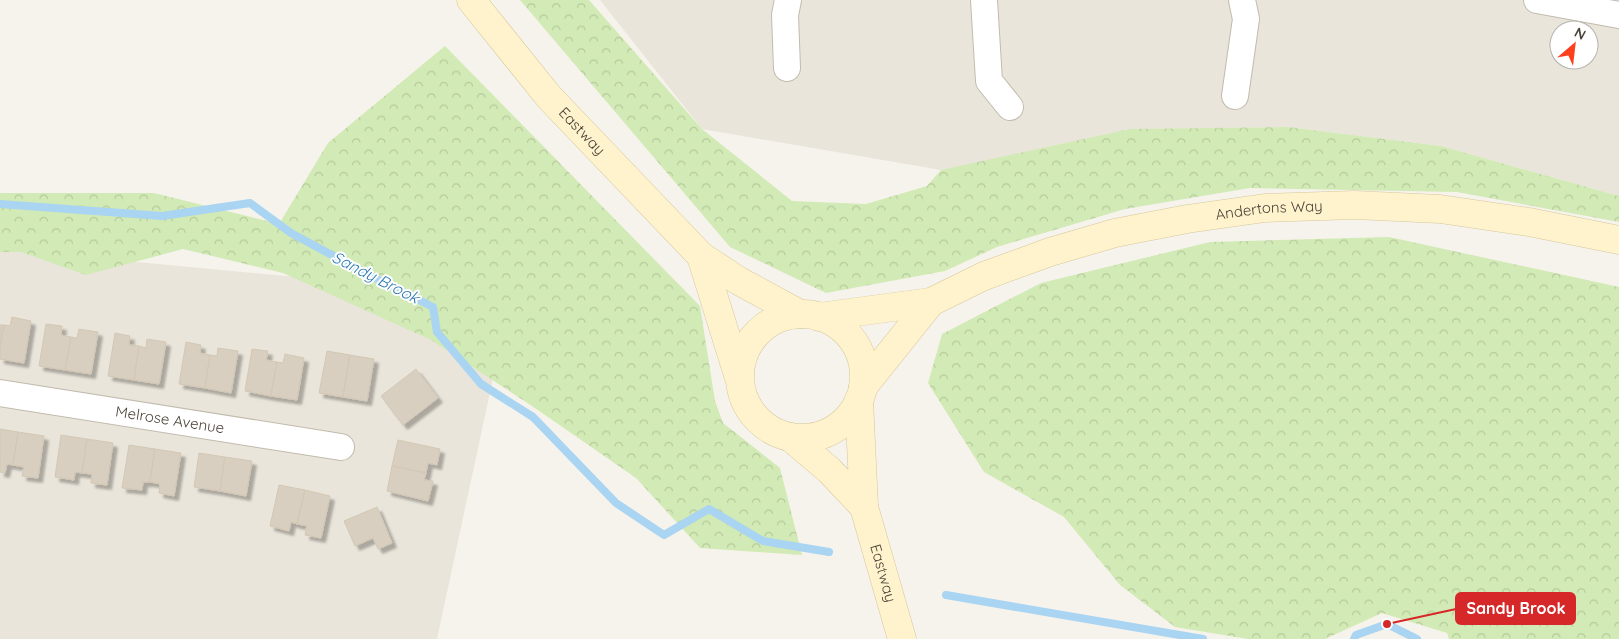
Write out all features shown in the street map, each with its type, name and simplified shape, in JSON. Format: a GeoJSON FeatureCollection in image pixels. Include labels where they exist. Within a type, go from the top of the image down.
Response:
{"type":"FeatureCollection","features":[{"type":"Feature","properties":{"kind":"main road","name":"Eastway"},"geometry":{"type":"LineString","coordinates":[[471,0],[549,97],[701,256],[740,281],[809,315]]}},
{"type":"Feature","properties":{"kind":"main road","name":"Andertons Way"},"geometry":{"type":"LineString","coordinates":[[809,315],[931,302],[984,276],[1050,252],[1115,234],[1186,219],[1265,208],[1355,204],[1440,209],[1529,222],[1619,240]]}},
{"type":"Feature","properties":{"kind":"main road","name":"Eastway"},"geometry":{"type":"LineString","coordinates":[[701,256],[740,381]]}},
{"type":"Feature","properties":{"kind":"main road","name":"Andertons Way"},"geometry":{"type":"LineString","coordinates":[[861,393],[931,302]]}},
{"type":"Feature","properties":{"kind":"main road"},"geometry":{"type":"LineString","coordinates":[[809,315],[835,324],[849,336],[859,351],[863,369],[861,393],[848,418],[832,431],[811,438],[790,437],[771,430],[756,418],[745,400],[740,381],[742,361],[750,343],[763,328],[780,318],[809,315]]}},
{"type":"Feature","properties":{"kind":"main road","name":"Eastway"},"geometry":{"type":"LineString","coordinates":[[861,393],[864,507],[902,639]]}},
{"type":"Feature","properties":{"kind":"main road","name":"Eastway"},"geometry":{"type":"LineString","coordinates":[[790,437],[829,470],[864,507]]}},
{"type":"Feature","properties":{"kind":"street"},"geometry":{"type":"LineString","coordinates":[[787,68],[785,15],[788,0]]}},
{"type":"Feature","properties":{"kind":"street"},"geometry":{"type":"LineString","coordinates":[[984,0],[989,80],[1010,107]]}},
{"type":"Feature","properties":{"kind":"street"},"geometry":{"type":"LineString","coordinates":[[1235,96],[1246,19],[1242,0]]}},
{"type":"Feature","properties":{"kind":"street"},"geometry":{"type":"LineString","coordinates":[[1537,0],[1619,15]]}},
{"type":"Feature","properties":{"kind":"street","name":"Melrose Avenue"},"geometry":{"type":"LineString","coordinates":[[0,393],[341,447]]}},
{"type":"Feature","properties":{"kind":"shaded area"},"geometry":{"type":"Polygon","coordinates":[[[600,0],[1619,0],[1619,196],[1441,146],[1288,127],[1150,129],[941,170],[702,129],[600,0]]]}},
{"type":"Feature","properties":{"kind":"shaded area"},"geometry":{"type":"Polygon","coordinates":[[[0,243],[84,257],[340,281],[495,369],[437,639],[0,639],[0,243]]]}},
{"type":"Feature","properties":{"kind":"green space"},"geometry":{"type":"Polygon","coordinates":[[[520,0],[589,0],[702,129],[792,201],[866,204],[927,186],[941,170],[1130,129],[1288,127],[1441,146],[1619,196],[1619,222],[1457,192],[1250,188],[1125,209],[997,247],[945,271],[826,293],[730,247],[520,0]]]}},
{"type":"Feature","properties":{"kind":"green space"},"geometry":{"type":"Polygon","coordinates":[[[445,46],[700,306],[715,401],[723,423],[780,468],[802,555],[700,548],[636,478],[532,406],[431,340],[283,273],[183,249],[86,275],[21,252],[0,252],[0,193],[154,193],[279,224],[328,143],[445,46]]]}},
{"type":"Feature","properties":{"kind":"green space"},"geometry":{"type":"Polygon","coordinates":[[[1389,237],[1619,287],[1619,639],[1449,639],[1447,633],[1382,613],[1325,639],[1248,639],[1175,627],[1120,585],[1064,517],[984,472],[928,383],[942,334],[1041,283],[1210,242],[1389,237]]]}},
{"type":"Feature","properties":{"kind":"building"},"geometry":{"type":"Polygon","coordinates":[[[12,317],[31,321],[24,363],[0,359],[4,325],[10,326],[12,317]]]}},
{"type":"Feature","properties":{"kind":"building"},"geometry":{"type":"Polygon","coordinates":[[[46,324],[62,326],[61,335],[71,337],[65,370],[39,366],[46,324]]]}},
{"type":"Feature","properties":{"kind":"building"},"geometry":{"type":"Polygon","coordinates":[[[0,325],[4,325],[0,347],[0,325]]]}},
{"type":"Feature","properties":{"kind":"building"},"geometry":{"type":"Polygon","coordinates":[[[79,329],[98,332],[91,374],[65,370],[71,337],[77,338],[79,329]]]}},
{"type":"Feature","properties":{"kind":"building"},"geometry":{"type":"Polygon","coordinates":[[[115,333],[130,336],[129,345],[139,346],[134,380],[108,376],[115,333]]]}},
{"type":"Feature","properties":{"kind":"building"},"geometry":{"type":"Polygon","coordinates":[[[147,339],[166,342],[159,384],[134,380],[139,346],[146,348],[147,339]]]}},
{"type":"Feature","properties":{"kind":"building"},"geometry":{"type":"Polygon","coordinates":[[[186,342],[201,345],[200,353],[210,355],[205,388],[179,384],[186,342]]]}},
{"type":"Feature","properties":{"kind":"building"},"geometry":{"type":"Polygon","coordinates":[[[218,348],[238,351],[231,393],[205,388],[210,355],[217,356],[218,348]]]}},
{"type":"Feature","properties":{"kind":"building"},"geometry":{"type":"Polygon","coordinates":[[[252,349],[268,351],[266,360],[277,362],[271,396],[245,391],[252,349]]]}},
{"type":"Feature","properties":{"kind":"building"},"geometry":{"type":"Polygon","coordinates":[[[327,351],[350,355],[343,397],[319,393],[327,351]]]}},
{"type":"Feature","properties":{"kind":"building"},"geometry":{"type":"Polygon","coordinates":[[[285,354],[304,358],[297,400],[271,396],[277,362],[283,363],[285,354]]]}},
{"type":"Feature","properties":{"kind":"building"},"geometry":{"type":"Polygon","coordinates":[[[350,355],[374,359],[367,401],[343,397],[350,355]]]}},
{"type":"Feature","properties":{"kind":"building"},"geometry":{"type":"Polygon","coordinates":[[[416,369],[438,398],[403,425],[381,396],[416,369]]]}},
{"type":"Feature","properties":{"kind":"building"},"geometry":{"type":"Polygon","coordinates":[[[0,429],[18,432],[13,465],[7,464],[5,473],[0,472],[0,429]]]}},
{"type":"Feature","properties":{"kind":"building"},"geometry":{"type":"Polygon","coordinates":[[[18,432],[44,436],[38,478],[22,476],[24,467],[13,465],[18,432]]]}},
{"type":"Feature","properties":{"kind":"building"},"geometry":{"type":"Polygon","coordinates":[[[61,435],[87,439],[82,473],[75,472],[74,480],[55,477],[61,435]]]}},
{"type":"Feature","properties":{"kind":"building"},"geometry":{"type":"Polygon","coordinates":[[[87,439],[113,443],[107,485],[91,483],[92,474],[82,473],[87,439]]]}},
{"type":"Feature","properties":{"kind":"building"},"geometry":{"type":"Polygon","coordinates":[[[398,440],[440,449],[437,465],[428,463],[426,473],[392,466],[398,440]]]}},
{"type":"Feature","properties":{"kind":"building"},"geometry":{"type":"Polygon","coordinates":[[[129,445],[155,449],[150,482],[143,482],[142,490],[122,488],[129,445]]]}},
{"type":"Feature","properties":{"kind":"building"},"geometry":{"type":"Polygon","coordinates":[[[155,449],[181,453],[174,496],[159,493],[160,484],[150,482],[155,449]]]}},
{"type":"Feature","properties":{"kind":"building"},"geometry":{"type":"Polygon","coordinates":[[[199,453],[225,457],[220,491],[194,487],[199,453]]]}},
{"type":"Feature","properties":{"kind":"building"},"geometry":{"type":"Polygon","coordinates":[[[225,457],[252,461],[246,496],[220,491],[225,457]]]}},
{"type":"Feature","properties":{"kind":"building"},"geometry":{"type":"Polygon","coordinates":[[[392,466],[426,473],[424,480],[433,481],[428,501],[387,491],[392,466]]]}},
{"type":"Feature","properties":{"kind":"building"},"geometry":{"type":"Polygon","coordinates":[[[279,485],[305,490],[297,524],[291,522],[289,531],[270,526],[279,485]]]}},
{"type":"Feature","properties":{"kind":"building"},"geometry":{"type":"Polygon","coordinates":[[[305,490],[330,496],[321,538],[305,535],[307,526],[297,524],[305,490]]]}},
{"type":"Feature","properties":{"kind":"building"},"geometry":{"type":"Polygon","coordinates":[[[377,507],[392,543],[378,549],[373,538],[355,546],[344,521],[377,507]]]}},
{"type":"Feature","properties":{"kind":"waterway","name":"Sandy Brook"},"geometry":{"type":"LineString","coordinates":[[0,204],[162,216],[250,203],[291,233],[433,307],[437,332],[481,384],[533,417],[616,503],[664,535],[709,509],[763,541],[829,552]]}},
{"type":"Feature","properties":{"kind":"waterway","name":"Sandy Brook"},"geometry":{"type":"LineString","coordinates":[[946,595],[1203,639]]}},
{"type":"Feature","properties":{"kind":"waterway","name":"Sandy Brook"},"geometry":{"type":"LineString","coordinates":[[1354,639],[1356,635],[1387,624],[1417,639]]}},
{"type":"Feature","properties":{"kind":"place","name":"Sandy Brook"},"geometry":{"type":"Point","coordinates":[1387,624]}}]}
